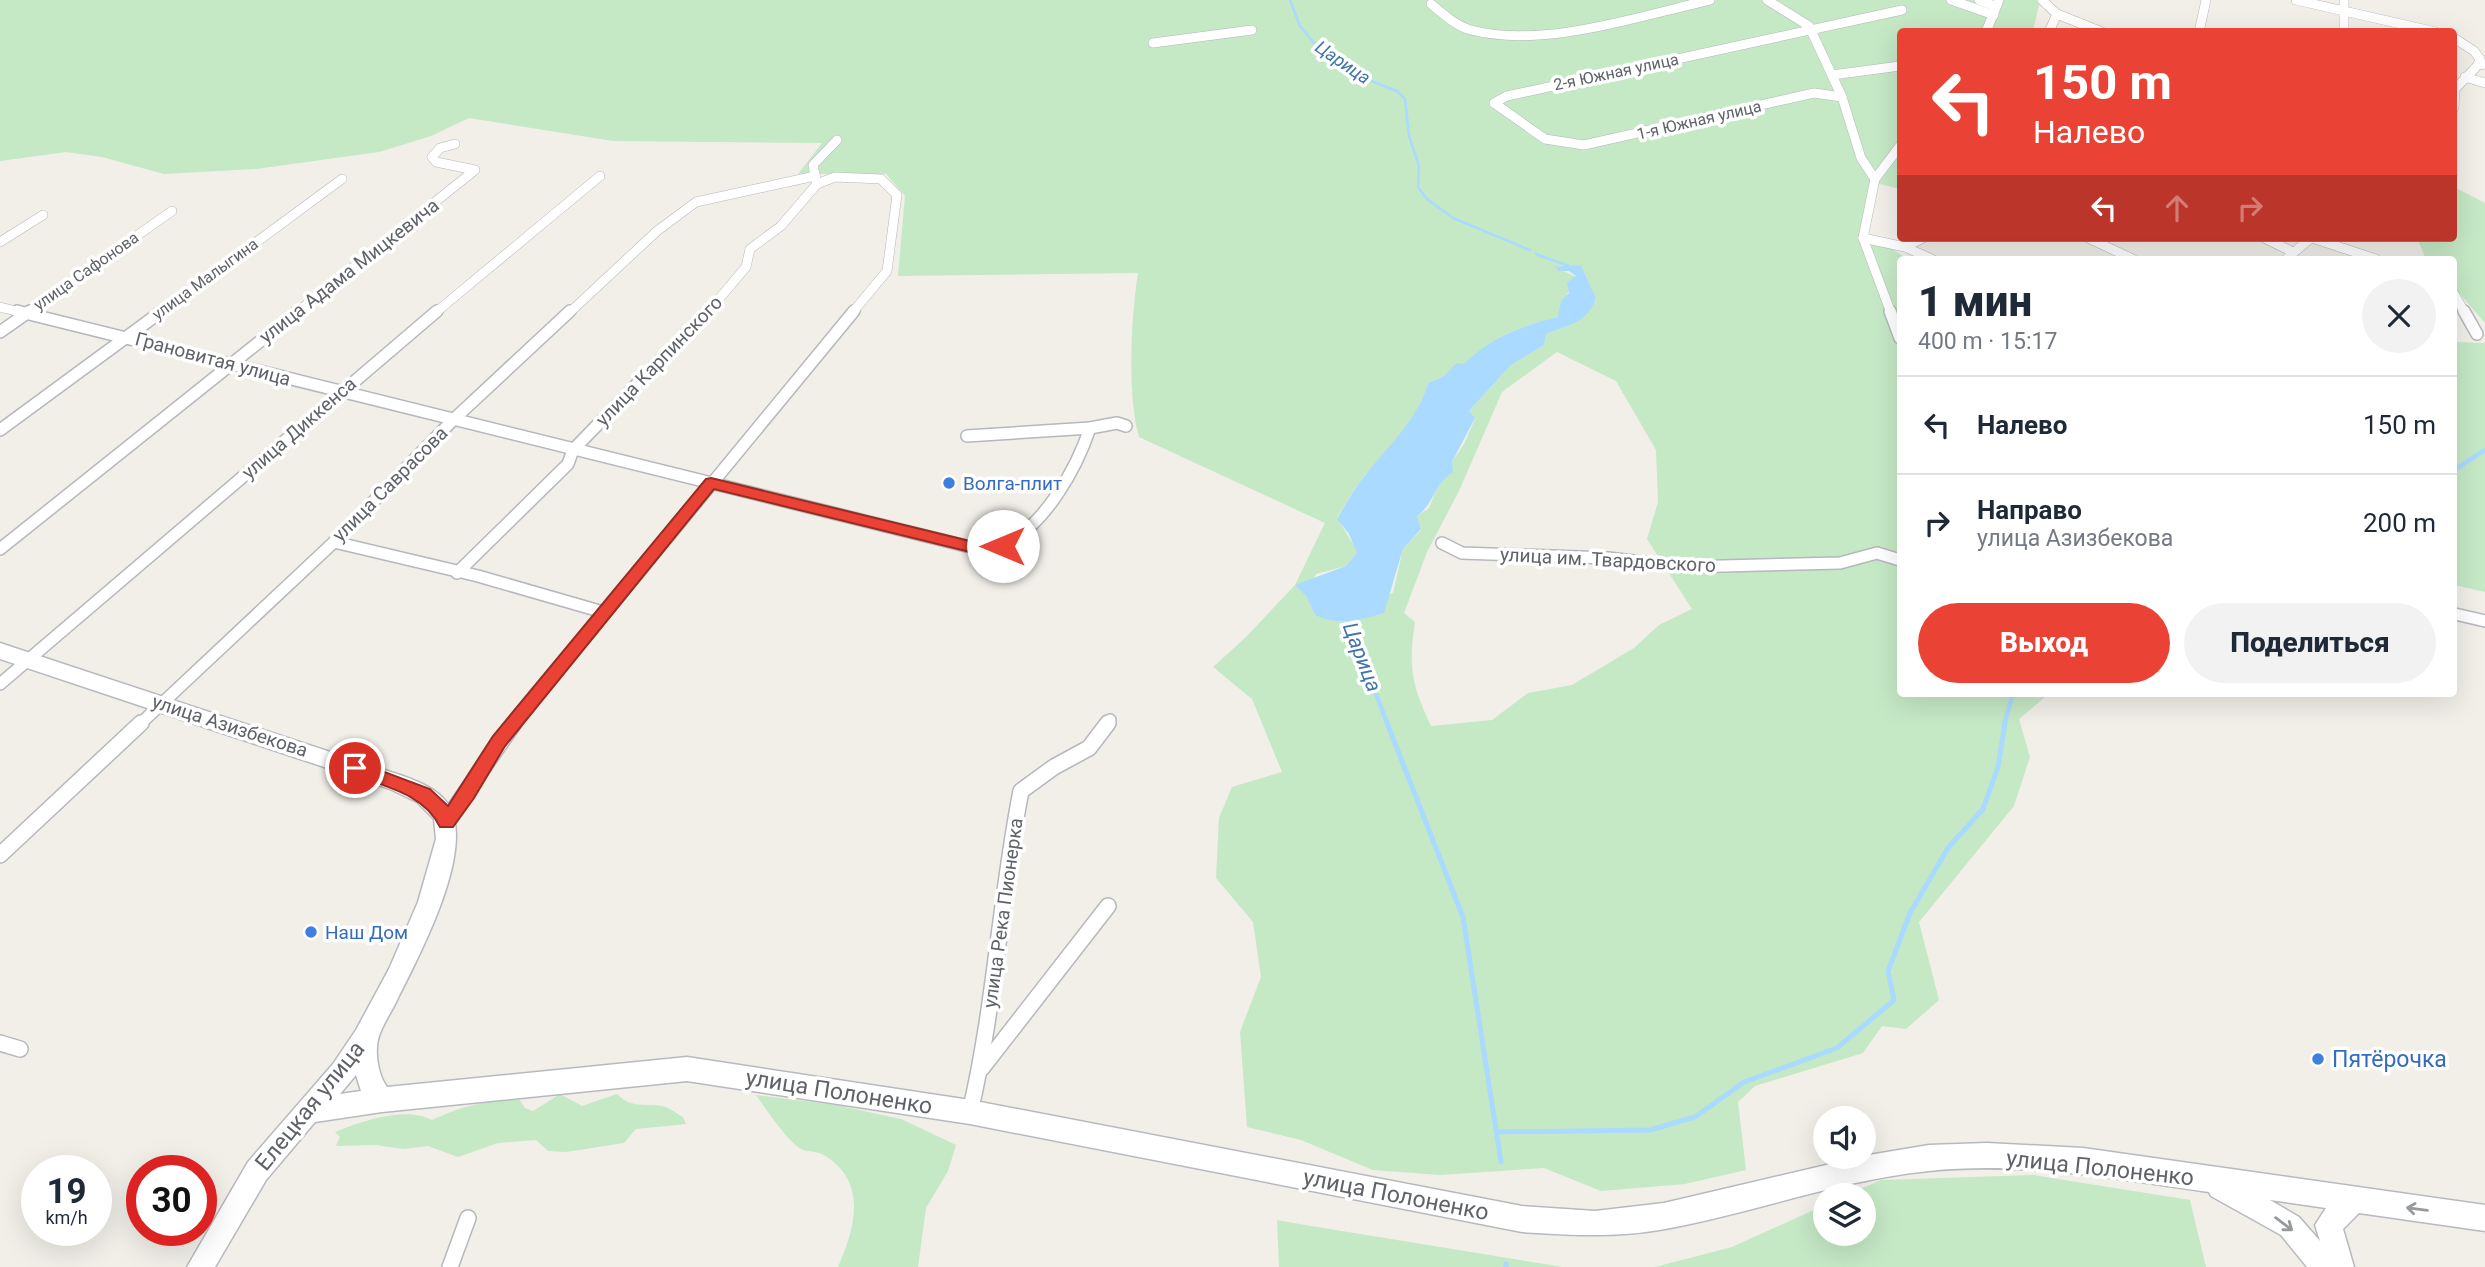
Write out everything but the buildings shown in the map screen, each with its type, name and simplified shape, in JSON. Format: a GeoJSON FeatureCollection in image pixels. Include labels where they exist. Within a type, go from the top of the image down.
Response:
{"type":"FeatureCollection","features":[{"type":"Feature","properties":{"kind":"main road","name":"улица Азизбекова"},"geometry":{"type":"LineString","coordinates":[[0,651],[396,782],[424,794],[439,807],[446,821]]}},
{"type":"Feature","properties":{"kind":"main road","name":"Елецкая улица"},"geometry":{"type":"LineString","coordinates":[[200,1267],[257,1171],[331,1086],[366,1036],[428,906],[447,840],[446,821]]}},
{"type":"Feature","properties":{"kind":"main road"},"geometry":{"type":"LineString","coordinates":[[366,1036],[366,1074],[372,1091],[382,1100]]}},
{"type":"Feature","properties":{"kind":"main road","name":"улица Полоненко"},"geometry":{"type":"LineString","coordinates":[[308,1111],[382,1100],[687,1069],[970,1112],[1522,1219],[1595,1224],[1664,1216],[1792,1185],[1929,1158],[1987,1156],[2083,1161],[2485,1218]]}},
{"type":"Feature","properties":{"kind":"main road"},"geometry":{"type":"LineString","coordinates":[[2204,1179],[2290,1226],[2323,1267]]}},
{"type":"Feature","properties":{"kind":"main road"},"geometry":{"type":"LineString","coordinates":[[2340,1267],[2328,1225],[2354,1200]]}},
{"type":"Feature","properties":{"kind":"street"},"geometry":{"type":"LineString","coordinates":[[1431,4],[1457,25],[1474,31],[1523,37],[1710,0]]}},
{"type":"Feature","properties":{"kind":"street"},"geometry":{"type":"LineString","coordinates":[[1768,0],[1810,29],[1842,97],[1861,158],[1875,179],[1875,191],[1863,238],[1897,330]]}},
{"type":"Feature","properties":{"kind":"street"},"geometry":{"type":"LineString","coordinates":[[1951,0],[1996,7]]}},
{"type":"Feature","properties":{"kind":"street"},"geometry":{"type":"LineString","coordinates":[[1979,0],[1996,7]]}},
{"type":"Feature","properties":{"kind":"street"},"geometry":{"type":"LineString","coordinates":[[2042,0],[2057,14],[2092,28]]}},
{"type":"Feature","properties":{"kind":"street"},"geometry":{"type":"LineString","coordinates":[[2200,28],[2206,0]]}},
{"type":"Feature","properties":{"kind":"street"},"geometry":{"type":"LineString","coordinates":[[2296,0],[2420,28]]}},
{"type":"Feature","properties":{"kind":"street"},"geometry":{"type":"LineString","coordinates":[[2344,0],[2344,28]]}},
{"type":"Feature","properties":{"kind":"street"},"geometry":{"type":"LineString","coordinates":[[1988,28],[1996,7]]}},
{"type":"Feature","properties":{"kind":"street"},"geometry":{"type":"LineString","coordinates":[[1810,29],[1902,10]]}},
{"type":"Feature","properties":{"kind":"street"},"geometry":{"type":"LineString","coordinates":[[2051,28],[2057,14]]}},
{"type":"Feature","properties":{"kind":"street","name":"2-я Южная улица"},"geometry":{"type":"LineString","coordinates":[[1555,143],[1494,103],[1507,96],[1810,29]]}},
{"type":"Feature","properties":{"kind":"street"},"geometry":{"type":"LineString","coordinates":[[1153,43],[1252,30]]}},
{"type":"Feature","properties":{"kind":"street"},"geometry":{"type":"LineString","coordinates":[[2457,40],[2474,51],[2482,64],[2457,87]]}},
{"type":"Feature","properties":{"kind":"street"},"geometry":{"type":"LineString","coordinates":[[1832,75],[1897,65]]}},
{"type":"Feature","properties":{"kind":"street"},"geometry":{"type":"LineString","coordinates":[[2465,77],[2485,83]]}},
{"type":"Feature","properties":{"kind":"street","name":"1-я Южная улица"},"geometry":{"type":"LineString","coordinates":[[1555,143],[1584,145],[1618,139],[1814,93],[1842,97]]}},
{"type":"Feature","properties":{"kind":"street","name":"улица Карпинского"},"geometry":{"type":"LineString","coordinates":[[457,573],[568,464],[573,450],[694,328],[746,267],[750,249],[781,226],[816,180],[813,165],[837,140]]}},
{"type":"Feature","properties":{"kind":"street","name":"улица Адама Мицкевича"},"geometry":{"type":"LineString","coordinates":[[0,549],[475,170],[436,162],[432,157],[440,148],[455,144]]}},
{"type":"Feature","properties":{"kind":"street"},"geometry":{"type":"LineString","coordinates":[[1875,179],[1897,150]]}},
{"type":"Feature","properties":{"kind":"street","name":"улица Диккенса"},"geometry":{"type":"LineString","coordinates":[[0,684],[340,393],[600,176]]}},
{"type":"Feature","properties":{"kind":"street","name":"улица Саврасова"},"geometry":{"type":"LineString","coordinates":[[0,855],[164,705],[334,542],[453,420],[657,231],[695,202],[835,177],[881,179],[897,195],[887,271],[711,483]]}},
{"type":"Feature","properties":{"kind":"street","name":"улица Малыгина"},"geometry":{"type":"LineString","coordinates":[[0,430],[342,179]]}},
{"type":"Feature","properties":{"kind":"street","name":"улица Сафонова"},"geometry":{"type":"LineString","coordinates":[[0,332],[172,211]]}},
{"type":"Feature","properties":{"kind":"street"},"geometry":{"type":"LineString","coordinates":[[0,242],[43,215]]}},
{"type":"Feature","properties":{"kind":"street"},"geometry":{"type":"LineString","coordinates":[[1863,238],[1905,247],[1925,256]]}},
{"type":"Feature","properties":{"kind":"street"},"geometry":{"type":"LineString","coordinates":[[1905,247],[1915,242]]}},
{"type":"Feature","properties":{"kind":"street"},"geometry":{"type":"LineString","coordinates":[[2097,242],[2127,256]]}},
{"type":"Feature","properties":{"kind":"street"},"geometry":{"type":"LineString","coordinates":[[2270,242],[2290,255],[2306,242]]}},
{"type":"Feature","properties":{"kind":"street"},"geometry":{"type":"LineString","coordinates":[[2323,242],[2367,256]]}},
{"type":"Feature","properties":{"kind":"street"},"geometry":{"type":"LineString","coordinates":[[2457,299],[2477,334]]}},
{"type":"Feature","properties":{"kind":"street","name":"Грановитая улица"},"geometry":{"type":"LineString","coordinates":[[0,307],[978,549],[1003,546],[1023,529],[1066,481],[1084,451],[1090,428]]}},
{"type":"Feature","properties":{"kind":"street"},"geometry":{"type":"LineString","coordinates":[[967,436],[1090,428],[1117,423],[1126,426]]}},
{"type":"Feature","properties":{"kind":"street"},"geometry":{"type":"LineString","coordinates":[[446,821],[468,793],[499,741],[711,483]]}},
{"type":"Feature","properties":{"kind":"street"},"geometry":{"type":"LineString","coordinates":[[334,542],[478,576],[603,612]]}},
{"type":"Feature","properties":{"kind":"street","name":"улица им. Твардовского"},"geometry":{"type":"LineString","coordinates":[[1442,543],[1462,553],[1608,558],[1685,567],[1840,563],[1877,553],[1897,559]]}},
{"type":"Feature","properties":{"kind":"street"},"geometry":{"type":"LineString","coordinates":[[2457,614],[2485,621]]}},
{"type":"Feature","properties":{"kind":"street","name":"улица Река Пионерка"},"geometry":{"type":"LineString","coordinates":[[970,1112],[982,1068],[1012,832],[1021,791],[1054,767],[1089,748],[1110,720]]}},
{"type":"Feature","properties":{"kind":"street","name":"улица Река Пионерка"},"geometry":{"type":"LineString","coordinates":[[982,1068],[1108,906]]}},
{"type":"Feature","properties":{"kind":"street"},"geometry":{"type":"LineString","coordinates":[[0,1043],[20,1049]]}},
{"type":"Feature","properties":{"kind":"street"},"geometry":{"type":"LineString","coordinates":[[450,1267],[468,1218]]}},
{"type":"Feature","properties":{"kind":"green space"},"geometry":{"type":"Polygon","coordinates":[[[0,0],[2040,0],[2034,28],[1897,28],[1897,188],[1871,182],[1864,231],[1903,256],[1897,256],[1897,697],[2045,697],[2019,719],[2030,757],[2014,806],[1919,922],[1939,1000],[1906,1029],[1882,1026],[1863,1053],[1755,1086],[1738,1102],[1746,1170],[1685,1184],[1601,1191],[1544,1168],[1440,1175],[1373,1170],[1301,1140],[1247,1127],[1240,1032],[1261,977],[1253,922],[1216,878],[1219,818],[1232,787],[1282,772],[1252,699],[1213,667],[1245,638],[1295,585],[1325,523],[1139,437],[1133,400],[1131,356],[1138,273],[898,276],[905,196],[886,174],[798,174],[822,143],[613,141],[469,118],[431,136],[379,152],[256,169],[164,174],[102,157],[66,152],[0,161],[0,0]],[[1581,265],[1556,268],[1577,277],[1563,301],[1559,317],[1507,334],[1485,347],[1464,365],[1456,363],[1444,376],[1428,383],[1410,420],[1347,500],[1337,518],[1358,552],[1346,566],[1316,574],[1306,596],[1315,615],[1393,593],[1403,549],[1421,530],[1417,516],[1429,508],[1440,480],[1464,444],[1475,419],[1469,411],[1510,366],[1544,345],[1546,334],[1582,318],[1596,298],[1581,265]],[[1557,352],[1502,392],[1459,491],[1427,552],[1404,613],[1415,622],[1413,676],[1431,726],[1492,720],[1528,693],[1572,685],[1634,648],[1659,625],[1692,609],[1647,539],[1658,502],[1656,450],[1616,381],[1557,352]]]}},
{"type":"Feature","properties":{"kind":"green space"},"geometry":{"type":"Polygon","coordinates":[[[2457,189],[2485,203],[2485,323],[2457,290],[2457,256],[2425,256],[2419,242],[2457,242],[2457,189]]]}},
{"type":"Feature","properties":{"kind":"green space"},"geometry":{"type":"Polygon","coordinates":[[[2457,342],[2485,343],[2485,592],[2457,586],[2457,342]]]}},
{"type":"Feature","properties":{"kind":"green space"},"geometry":{"type":"Polygon","coordinates":[[[560,1094],[582,1106],[617,1094],[633,1104],[667,1108],[683,1117],[686,1124],[636,1129],[624,1143],[566,1152],[548,1151],[536,1140],[498,1143],[458,1157],[428,1146],[403,1149],[376,1145],[336,1146],[340,1137],[335,1132],[384,1117],[409,1114],[432,1120],[475,1105],[519,1099],[525,1108],[533,1111],[560,1094]]]}},
{"type":"Feature","properties":{"kind":"green space"},"geometry":{"type":"Polygon","coordinates":[[[756,1095],[836,1105],[901,1119],[956,1145],[948,1171],[926,1208],[918,1267],[838,1267],[853,1220],[852,1190],[846,1177],[837,1165],[822,1154],[803,1150],[795,1145],[756,1095]]]}},
{"type":"Feature","properties":{"kind":"green space"},"geometry":{"type":"Polygon","coordinates":[[[2033,1175],[2190,1200],[2206,1267],[1655,1267],[1732,1247],[1813,1210],[1813,1246],[1876,1246],[1874,1183],[1881,1180],[2033,1175]]]}},
{"type":"Feature","properties":{"kind":"green space"},"geometry":{"type":"Polygon","coordinates":[[[1277,1220],[1305,1225],[1563,1267],[1279,1267],[1277,1220]]]}},
{"type":"Feature","properties":{"kind":"water"},"geometry":{"type":"Polygon","coordinates":[[[1581,265],[1596,298],[1592,306],[1588,313],[1576,322],[1546,334],[1544,345],[1510,366],[1469,411],[1475,418],[1452,462],[1453,472],[1442,482],[1428,505],[1417,516],[1421,529],[1403,549],[1384,613],[1358,620],[1341,621],[1315,615],[1306,596],[1295,585],[1346,566],[1357,553],[1349,534],[1337,519],[1359,484],[1410,420],[1428,383],[1444,376],[1456,363],[1464,364],[1507,334],[1558,317],[1561,301],[1569,293],[1567,283],[1576,276],[1569,271],[1559,271],[1555,267],[1581,265]]]}},
{"type":"Feature","properties":{"kind":"waterway","name":"Царица"},"geometry":{"type":"LineString","coordinates":[[1290,0],[1300,26],[1319,49],[1356,75],[1397,91],[1405,99],[1409,136],[1419,166],[1418,187],[1427,199],[1453,218],[1530,250]]}},
{"type":"Feature","properties":{"kind":"waterway","name":"Царица"},"geometry":{"type":"LineString","coordinates":[[1536,254],[1574,268]]}},
{"type":"Feature","properties":{"kind":"waterway"},"geometry":{"type":"LineString","coordinates":[[2457,468],[2485,450]]}},
{"type":"Feature","properties":{"kind":"waterway","name":"Царица"},"geometry":{"type":"LineString","coordinates":[[1346,617],[1388,725]]}},
{"type":"Feature","properties":{"kind":"waterway"},"geometry":{"type":"LineString","coordinates":[[2004,725],[2012,697]]}},
{"type":"Feature","properties":{"kind":"waterway","name":"Царица"},"geometry":{"type":"LineString","coordinates":[[1387,723],[1463,917],[1496,1132]]}},
{"type":"Feature","properties":{"kind":"waterway"},"geometry":{"type":"LineString","coordinates":[[1496,1132],[1650,1130],[1695,1117],[1744,1082],[1837,1048],[1894,1000],[1888,971],[1910,913],[1948,848],[1983,809],[1998,767],[2005,723]]}},
{"type":"Feature","properties":{"kind":"waterway","name":"Царица"},"geometry":{"type":"LineString","coordinates":[[1496,1132],[1501,1162]]}},
{"type":"Feature","properties":{"kind":"place","name":"Волга-плит"},"geometry":{"type":"Point","coordinates":[949,483]}},
{"type":"Feature","properties":{"kind":"place","name":"Наш Дом"},"geometry":{"type":"Point","coordinates":[311,932]}},
{"type":"Feature","properties":{"kind":"place","name":"Пятёрочка"},"geometry":{"type":"Point","coordinates":[2318,1059]}},
{"type":"Feature","properties":{"kind":"route"},"geometry":{"type":"LineString","coordinates":[[355,768],[424,794],[439,807],[446,821],[468,793],[499,741],[711,483],[978,549],[1003,546]]}}]}
